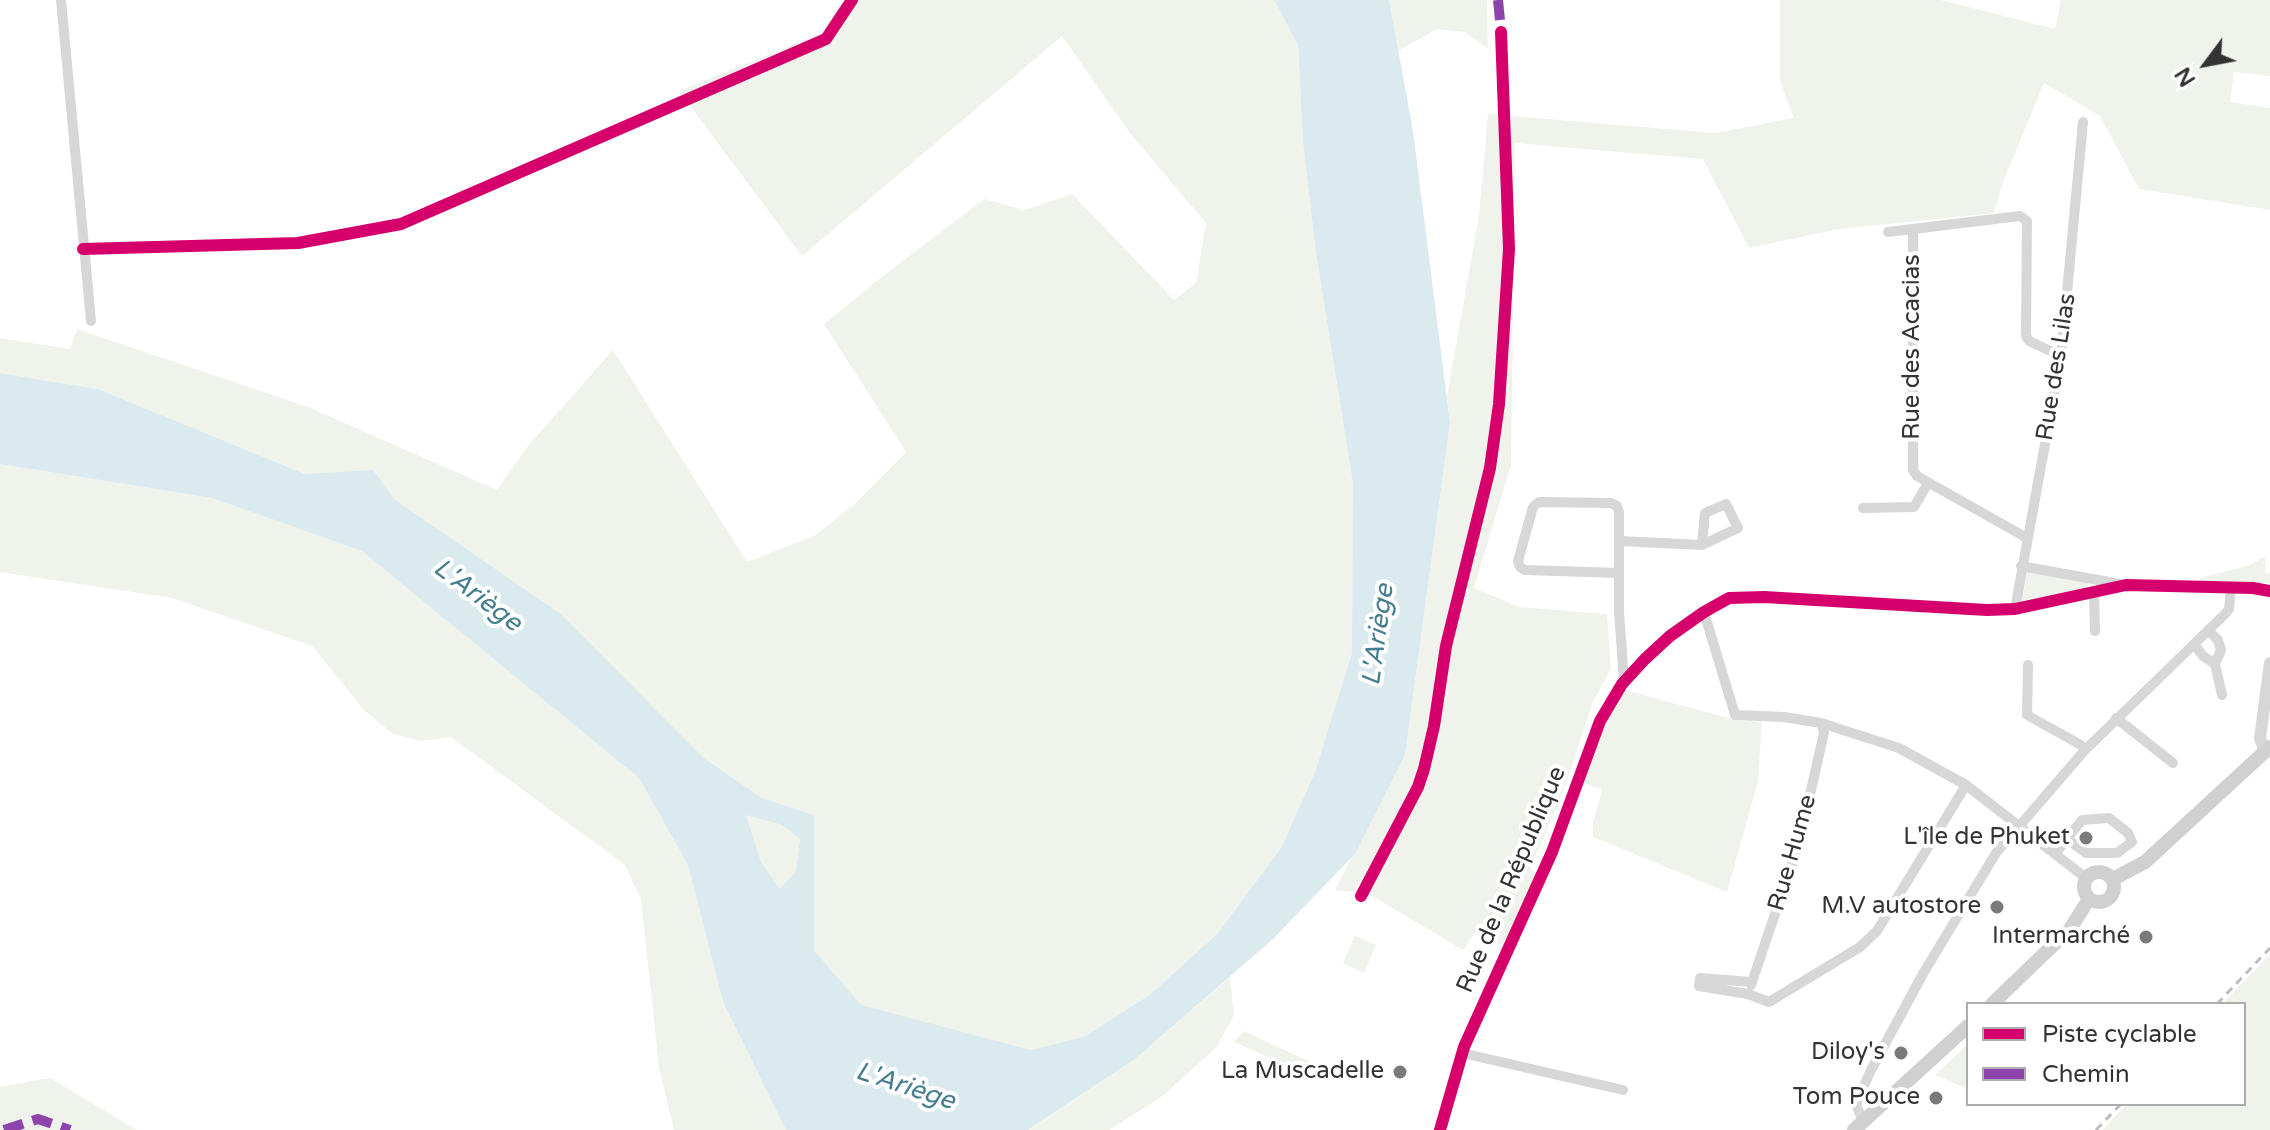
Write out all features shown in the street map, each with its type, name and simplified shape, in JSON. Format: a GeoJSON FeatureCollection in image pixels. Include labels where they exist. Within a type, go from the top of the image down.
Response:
{"type":"FeatureCollection","features":[{"type":"Feature","properties":{"kind":"main road"},"geometry":{"type":"LineString","coordinates":[[2113,879],[2145,862],[2268,749]]}},
{"type":"Feature","properties":{"kind":"main road"},"geometry":{"type":"LineString","coordinates":[[2100,871],[2113,879],[2113,893],[2107,900],[2098,902],[2089,899],[2083,886],[2086,878],[2100,871]]}},
{"type":"Feature","properties":{"kind":"main road"},"geometry":{"type":"LineString","coordinates":[[1994,1002],[2070,929],[2089,899]]}},
{"type":"Feature","properties":{"kind":"main road"},"geometry":{"type":"LineString","coordinates":[[1858,1126],[1966,1028]]}},
{"type":"Feature","properties":{"kind":"street"},"geometry":{"type":"LineString","coordinates":[[61,0],[91,321]]}},
{"type":"Feature","properties":{"kind":"street"},"geometry":{"type":"LineString","coordinates":[[83,249],[298,243],[401,224],[826,39],[852,0]]}},
{"type":"Feature","properties":{"kind":"street","name":"Rue des Lilas"},"geometry":{"type":"LineString","coordinates":[[2015,609],[2061,356],[2069,297],[2083,122]]}},
{"type":"Feature","properties":{"kind":"street"},"geometry":{"type":"LineString","coordinates":[[1913,229],[2020,216],[2027,221],[2026,336],[2029,341],[2061,356]]}},
{"type":"Feature","properties":{"kind":"street","name":"Rue des Acacias"},"geometry":{"type":"LineString","coordinates":[[1888,232],[1913,229],[1913,470],[1928,483]]}},
{"type":"Feature","properties":{"kind":"street"},"geometry":{"type":"LineString","coordinates":[[1863,508],[1914,507],[1928,483],[2027,538]]}},
{"type":"Feature","properties":{"kind":"street"},"geometry":{"type":"LineString","coordinates":[[1619,573],[1525,570],[1518,561],[1533,507],[1539,502],[1611,503],[1617,506],[1624,681]]}},
{"type":"Feature","properties":{"kind":"street"},"geometry":{"type":"LineString","coordinates":[[1620,541],[1702,545]]}},
{"type":"Feature","properties":{"kind":"street"},"geometry":{"type":"LineString","coordinates":[[2021,566],[2126,585],[2270,591]]}},
{"type":"Feature","properties":{"kind":"street","name":"Rue de la République"},"geometry":{"type":"LineString","coordinates":[[1443,1129],[1462,1053],[1552,852],[1600,721],[1624,681],[1670,636],[1729,598],[2015,609],[2126,585]]}},
{"type":"Feature","properties":{"kind":"street"},"geometry":{"type":"LineString","coordinates":[[1858,1126],[1856,1104],[1871,1070],[1996,853],[2085,750],[2229,609],[2231,588]]}},
{"type":"Feature","properties":{"kind":"street"},"geometry":{"type":"LineString","coordinates":[[2094,592],[2095,631]]}},
{"type":"Feature","properties":{"kind":"street"},"geometry":{"type":"LineString","coordinates":[[1704,612],[1735,715],[1784,717],[1821,723],[1899,748],[1966,785],[2086,878]]}},
{"type":"Feature","properties":{"kind":"street"},"geometry":{"type":"LineString","coordinates":[[2208,630],[2218,640],[2221,650],[2215,664],[2222,695]]}},
{"type":"Feature","properties":{"kind":"street"},"geometry":{"type":"LineString","coordinates":[[2194,644],[2203,656],[2215,664]]}},
{"type":"Feature","properties":{"kind":"street"},"geometry":{"type":"LineString","coordinates":[[1622,646],[1631,656],[1645,659]]}},
{"type":"Feature","properties":{"kind":"street"},"geometry":{"type":"LineString","coordinates":[[2268,749],[2260,742],[2267,719],[2270,663]]}},
{"type":"Feature","properties":{"kind":"street"},"geometry":{"type":"LineString","coordinates":[[2028,665],[2027,715],[2085,750]]}},
{"type":"Feature","properties":{"kind":"street"},"geometry":{"type":"LineString","coordinates":[[2116,718],[2173,763]]}},
{"type":"Feature","properties":{"kind":"street","name":"Rue Hume"},"geometry":{"type":"LineString","coordinates":[[1748,994],[1799,843],[1824,733],[1821,723]]}},
{"type":"Feature","properties":{"kind":"street"},"geometry":{"type":"LineString","coordinates":[[1752,982],[1700,978],[1699,986],[1748,994],[1769,1002],[1860,947],[1877,931],[1966,785]]}},
{"type":"Feature","properties":{"kind":"street"},"geometry":{"type":"LineString","coordinates":[[2055,854],[2082,820],[2109,818],[2128,833],[2132,842],[2117,853],[2086,853],[2067,839]]}},
{"type":"Feature","properties":{"kind":"street"},"geometry":{"type":"LineString","coordinates":[[1462,1053],[1623,1090]]}},
{"type":"Feature","properties":{"kind":"shaded area"},"geometry":{"type":"Polygon","coordinates":[[[845,0],[1274,0],[1298,45],[1303,143],[1316,253],[1353,484],[1353,653],[1315,772],[1281,848],[1218,933],[1151,994],[1087,1036],[1031,1050],[861,1006],[814,950],[814,815],[762,798],[704,758],[561,614],[394,499],[373,471],[305,474],[98,389],[0,373],[0,338],[70,349],[77,329],[308,407],[497,490],[528,446],[613,350],[747,562],[814,536],[857,502],[906,452],[824,324],[883,276],[984,199],[1024,210],[1072,194],[1174,300],[1196,283],[1206,223],[1130,133],[1062,36],[802,256],[679,91],[822,33],[845,0]]]}},
{"type":"Feature","properties":{"kind":"shaded area"},"geometry":{"type":"Polygon","coordinates":[[[1389,0],[1487,0],[1488,49],[1465,32],[1437,29],[1398,51],[1389,0]]]}},
{"type":"Feature","properties":{"kind":"shaded area"},"geometry":{"type":"Polygon","coordinates":[[[1780,0],[1941,0],[2055,29],[2061,0],[2270,0],[2270,76],[2234,72],[2230,102],[2270,108],[2270,210],[2139,189],[2100,116],[2044,83],[2003,182],[1994,213],[1839,229],[1749,248],[1703,159],[1515,143],[1511,465],[1474,588],[1519,607],[1607,614],[1611,669],[1593,701],[1568,778],[1530,870],[1537,873],[1506,947],[1475,933],[1463,950],[1367,893],[1422,785],[1441,697],[1424,769],[1354,892],[1335,890],[1405,755],[1450,423],[1447,396],[1479,216],[1488,114],[1715,133],[1794,118],[1780,82],[1780,0]]]}},
{"type":"Feature","properties":{"kind":"shaded area"},"geometry":{"type":"Polygon","coordinates":[[[0,464],[212,498],[363,551],[639,778],[688,865],[723,1002],[786,1130],[674,1130],[659,1068],[641,899],[625,865],[451,737],[421,741],[393,734],[365,711],[312,646],[172,598],[0,572],[0,464]]]}},
{"type":"Feature","properties":{"kind":"shaded area"},"geometry":{"type":"Polygon","coordinates":[[[2266,556],[2265,573],[2270,574],[2270,583],[2200,581],[2200,578],[2247,566],[2266,556]]]}},
{"type":"Feature","properties":{"kind":"shaded area"},"geometry":{"type":"Polygon","coordinates":[[[2028,571],[2089,583],[2088,587],[2021,604],[2028,571]]]}},
{"type":"Feature","properties":{"kind":"shaded area"},"geometry":{"type":"Polygon","coordinates":[[[1622,689],[1735,720],[1762,722],[1758,782],[1727,892],[1593,837],[1593,823],[1602,790],[1584,783],[1602,727],[1622,689]]]}},
{"type":"Feature","properties":{"kind":"shaded area"},"geometry":{"type":"Polygon","coordinates":[[[745,814],[782,825],[800,839],[796,872],[780,889],[761,862],[745,814]]]}},
{"type":"Feature","properties":{"kind":"shaded area"},"geometry":{"type":"Polygon","coordinates":[[[1355,936],[1376,945],[1364,973],[1343,963],[1355,936]]]}},
{"type":"Feature","properties":{"kind":"shaded area"},"geometry":{"type":"Polygon","coordinates":[[[2270,954],[2270,1130],[2102,1130],[2125,1106],[2246,1106],[2246,1002],[2224,1002],[2270,954]]]}},
{"type":"Feature","properties":{"kind":"shaded area"},"geometry":{"type":"Polygon","coordinates":[[[1230,977],[1234,1015],[1216,1048],[1160,1098],[1109,1130],[1029,1130],[1135,1059],[1230,977]]]}},
{"type":"Feature","properties":{"kind":"shaded area"},"geometry":{"type":"Polygon","coordinates":[[[1244,1031],[1323,1068],[1318,1079],[1234,1042],[1244,1031]]]}},
{"type":"Feature","properties":{"kind":"shaded area"},"geometry":{"type":"Polygon","coordinates":[[[1966,1046],[1966,1088],[1935,1075],[1966,1046]]]}},
{"type":"Feature","properties":{"kind":"shaded area"},"geometry":{"type":"Polygon","coordinates":[[[50,1078],[137,1130],[0,1130],[0,1087],[50,1078]]]}},
{"type":"Feature","properties":{"kind":"water","name":"L'Ariège"},"geometry":{"type":"Polygon","coordinates":[[[1274,0],[1389,0],[1413,131],[1450,423],[1405,755],[1355,854],[1273,939],[1135,1059],[1028,1130],[786,1130],[723,1002],[688,865],[639,778],[362,551],[212,498],[0,464],[0,373],[98,389],[305,474],[373,470],[394,499],[561,614],[704,758],[762,798],[814,815],[814,950],[861,1005],[1031,1050],[1086,1036],[1151,994],[1218,933],[1281,848],[1315,772],[1352,653],[1353,484],[1316,253],[1303,143],[1298,45],[1274,0]],[[746,815],[761,862],[780,889],[796,871],[800,839],[782,825],[746,815]]]}},
{"type":"Feature","properties":{"kind":"railway"},"geometry":{"type":"LineString","coordinates":[[2219,1002],[2270,948]]}},
{"type":"Feature","properties":{"kind":"railway"},"geometry":{"type":"LineString","coordinates":[[2096,1130],[2119,1106]]}},
{"type":"Feature","properties":{"kind":"marked path"},"geometry":{"type":"LineString","coordinates":[[1498,0],[1502,40]]}},
{"type":"Feature","properties":{"kind":"marked path"},"geometry":{"type":"LineString","coordinates":[[4,1130],[38,1119],[70,1130]]}},
{"type":"Feature","properties":{"kind":"cycle path"},"geometry":{"type":"LineString","coordinates":[[83,249],[298,243],[401,224],[826,39],[852,0]]}},
{"type":"Feature","properties":{"kind":"cycle path"},"geometry":{"type":"LineString","coordinates":[[1361,896],[1418,787],[1424,769],[1446,646],[1490,468],[1499,404],[1509,249],[1501,32]]}},
{"type":"Feature","properties":{"kind":"cycle path"},"geometry":{"type":"LineString","coordinates":[[1440,1130],[1464,1047],[1552,852],[1600,721],[1622,684],[1645,659],[1670,636],[1704,612],[1729,598],[1764,597],[1987,610],[2015,609],[2126,585],[2270,591]]}},
{"type":"Feature","properties":{"kind":"place","name":"L'île de Phuket"},"geometry":{"type":"Point","coordinates":[2086,838]}},
{"type":"Feature","properties":{"kind":"place","name":"M.V autostore"},"geometry":{"type":"Point","coordinates":[1997,907]}},
{"type":"Feature","properties":{"kind":"place","name":"Intermarché"},"geometry":{"type":"Point","coordinates":[2146,937]}},
{"type":"Feature","properties":{"kind":"place","name":"Diloy's"},"geometry":{"type":"Point","coordinates":[1901,1053]}},
{"type":"Feature","properties":{"kind":"place","name":"La Muscadelle"},"geometry":{"type":"Point","coordinates":[1400,1072]}},
{"type":"Feature","properties":{"kind":"place","name":"Tom Pouce"},"geometry":{"type":"Point","coordinates":[1936,1098]}}]}
